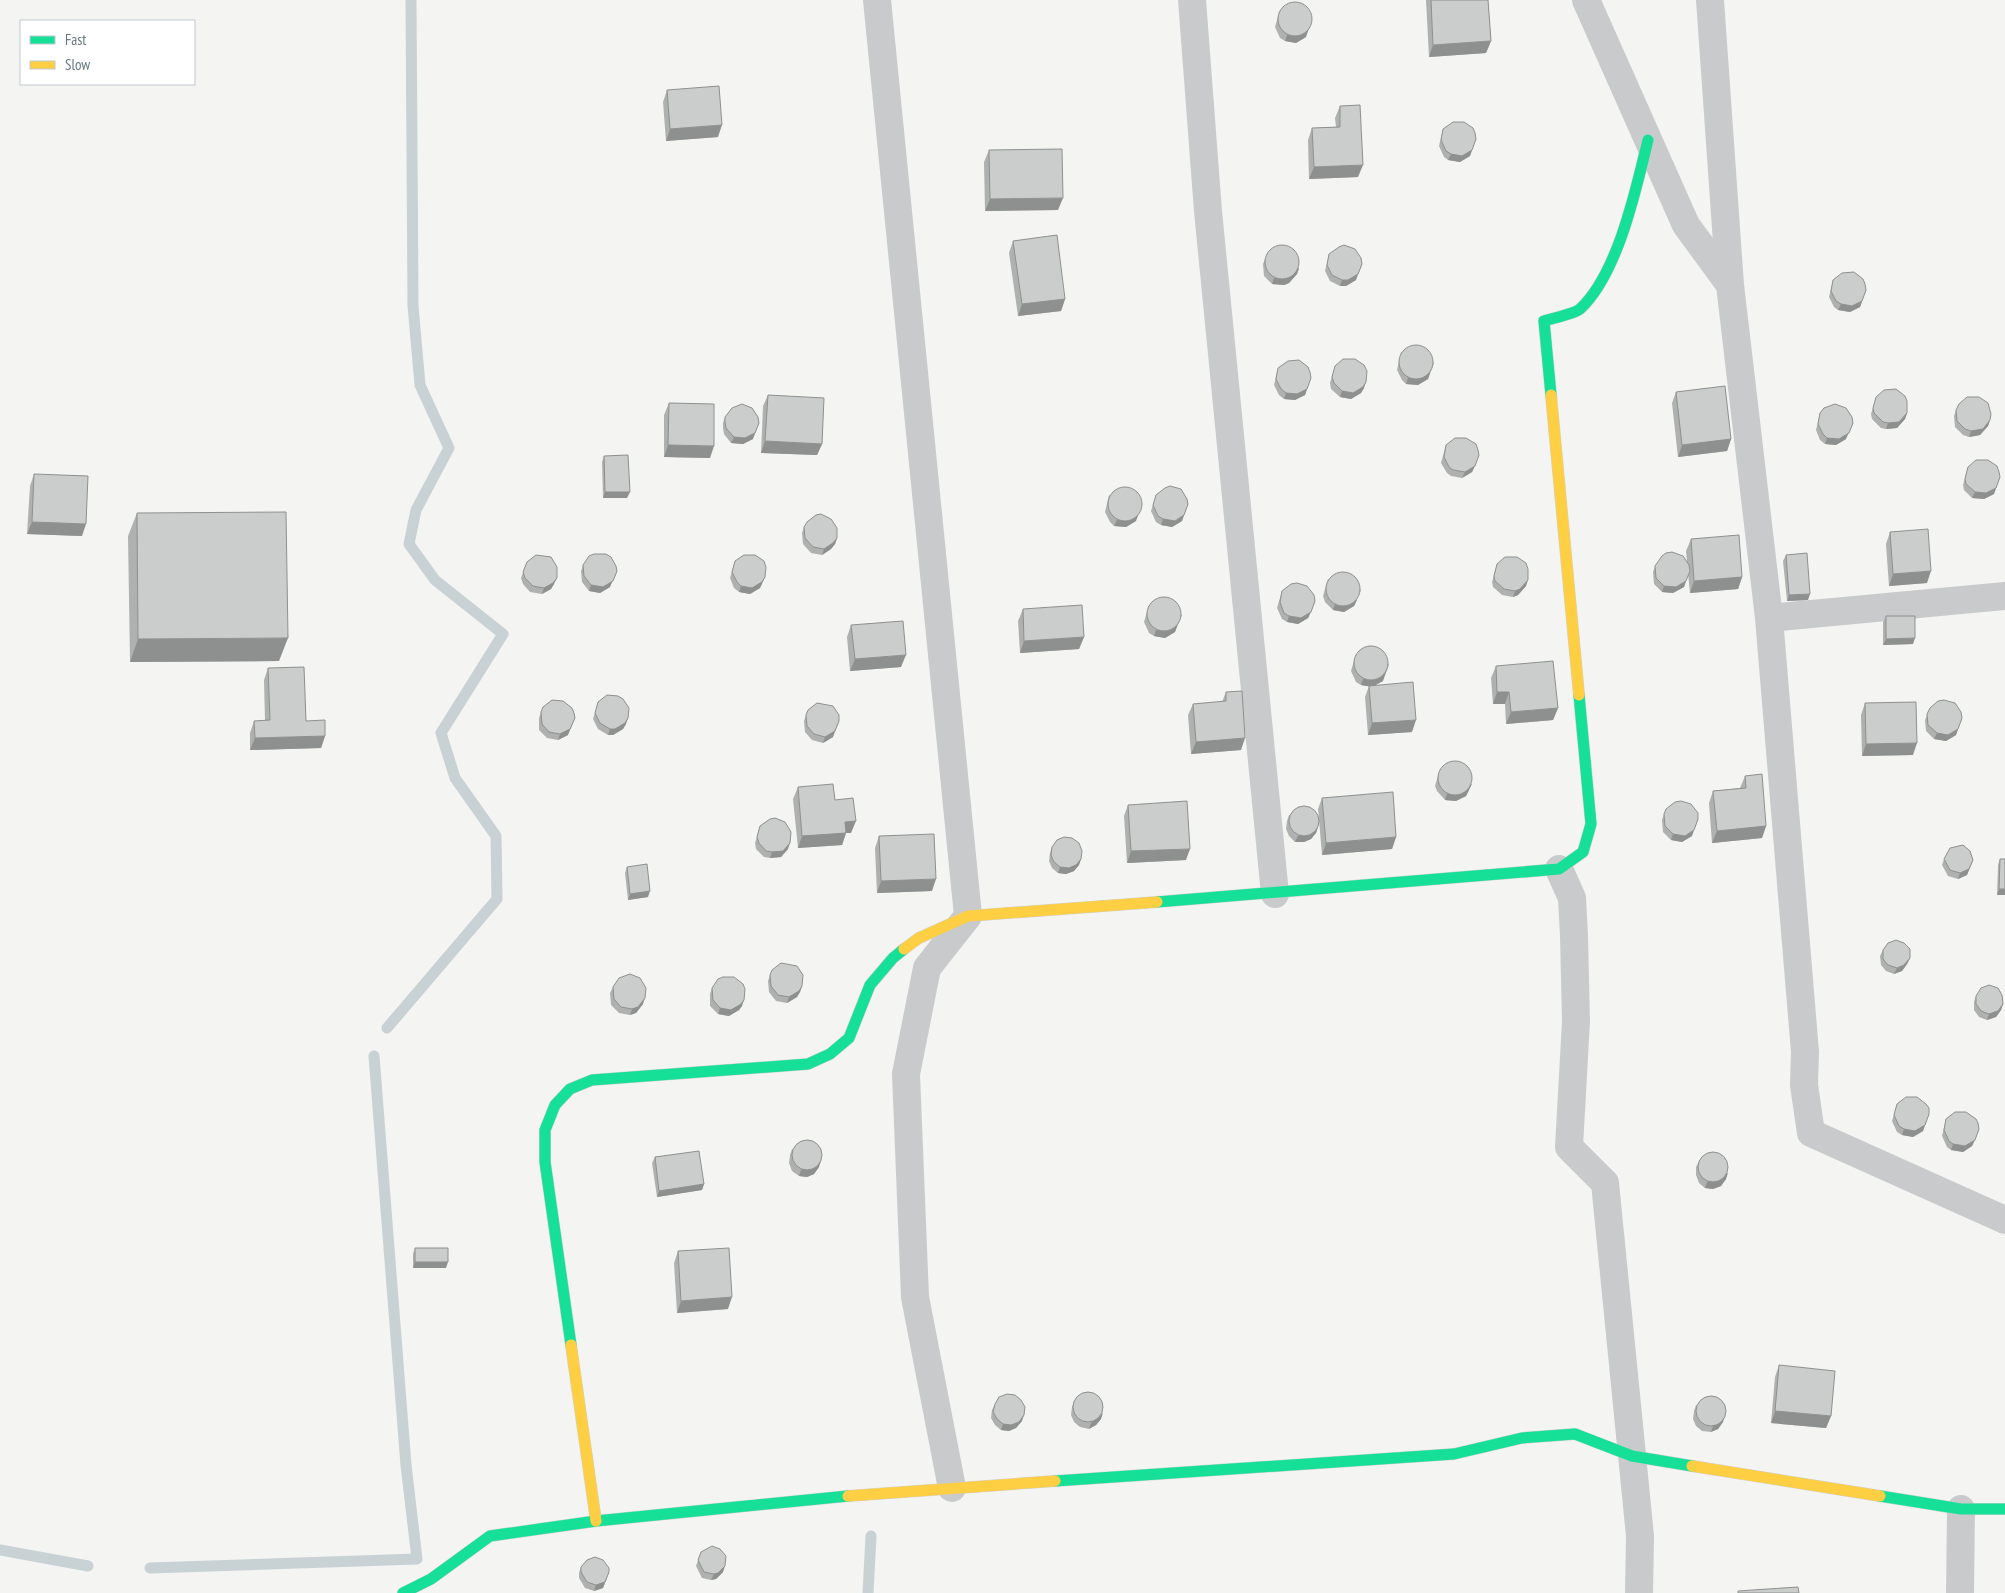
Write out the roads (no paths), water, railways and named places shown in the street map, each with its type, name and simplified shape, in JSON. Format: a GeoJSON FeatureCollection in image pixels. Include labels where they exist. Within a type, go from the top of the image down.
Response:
{"type":"FeatureCollection","features":[{"type":"Feature","properties":{"kind":"street"},"geometry":{"type":"LineString","coordinates":[[877,0],[968,916],[927,968],[906,1074],[915,1297],[952,1488]]}},
{"type":"Feature","properties":{"kind":"street"},"geometry":{"type":"LineString","coordinates":[[1192,0],[1208,211],[1275,894]]}},
{"type":"Feature","properties":{"kind":"street"},"geometry":{"type":"LineString","coordinates":[[1586,0],[1686,225],[1730,284]]}},
{"type":"Feature","properties":{"kind":"street"},"geometry":{"type":"LineString","coordinates":[[1710,0],[1730,284],[1769,618],[1805,1052],[1804,1084],[1811,1133],[2005,1220]]}},
{"type":"Feature","properties":{"kind":"street"},"geometry":{"type":"LineString","coordinates":[[596,1521],[545,1162],[545,1130],[556,1105],[570,1089],[592,1080],[808,1064],[830,1054],[849,1038],[870,985],[893,958],[919,938],[968,916],[1275,894],[1560,869],[1582,852],[1591,824],[1544,321],[1580,310],[1607,274],[1636,191],[1648,140]]}},
{"type":"Feature","properties":{"kind":"street"},"geometry":{"type":"LineString","coordinates":[[1769,618],[2005,596]]}},
{"type":"Feature","properties":{"kind":"street"},"geometry":{"type":"LineString","coordinates":[[1560,869],[1572,898],[1574,936],[1576,1021],[1568,1148],[1606,1183],[1640,1536],[1639,1593]]}},
{"type":"Feature","properties":{"kind":"street"},"geometry":{"type":"LineString","coordinates":[[403,1593],[431,1579],[490,1536],[596,1521],[882,1492],[1454,1454],[1522,1438],[1575,1434],[1632,1456],[1961,1509],[2005,1509]]}},
{"type":"Feature","properties":{"kind":"street"},"geometry":{"type":"LineString","coordinates":[[1960,1593],[1961,1509]]}},
{"type":"Feature","properties":{"kind":"waterway"},"geometry":{"type":"LineString","coordinates":[[387,1028],[497,899],[496,836],[455,778],[441,733],[503,634],[435,580],[409,544],[416,510],[449,448],[420,385],[413,306],[411,0]]}},
{"type":"Feature","properties":{"kind":"waterway"},"geometry":{"type":"LineString","coordinates":[[150,1568],[417,1559],[406,1465],[374,1056]]}},
{"type":"Feature","properties":{"kind":"waterway"},"geometry":{"type":"LineString","coordinates":[[868,1593],[871,1536]]}},
{"type":"Feature","properties":{"kind":"waterway"},"geometry":{"type":"LineString","coordinates":[[0,1550],[88,1566]]}}]}
